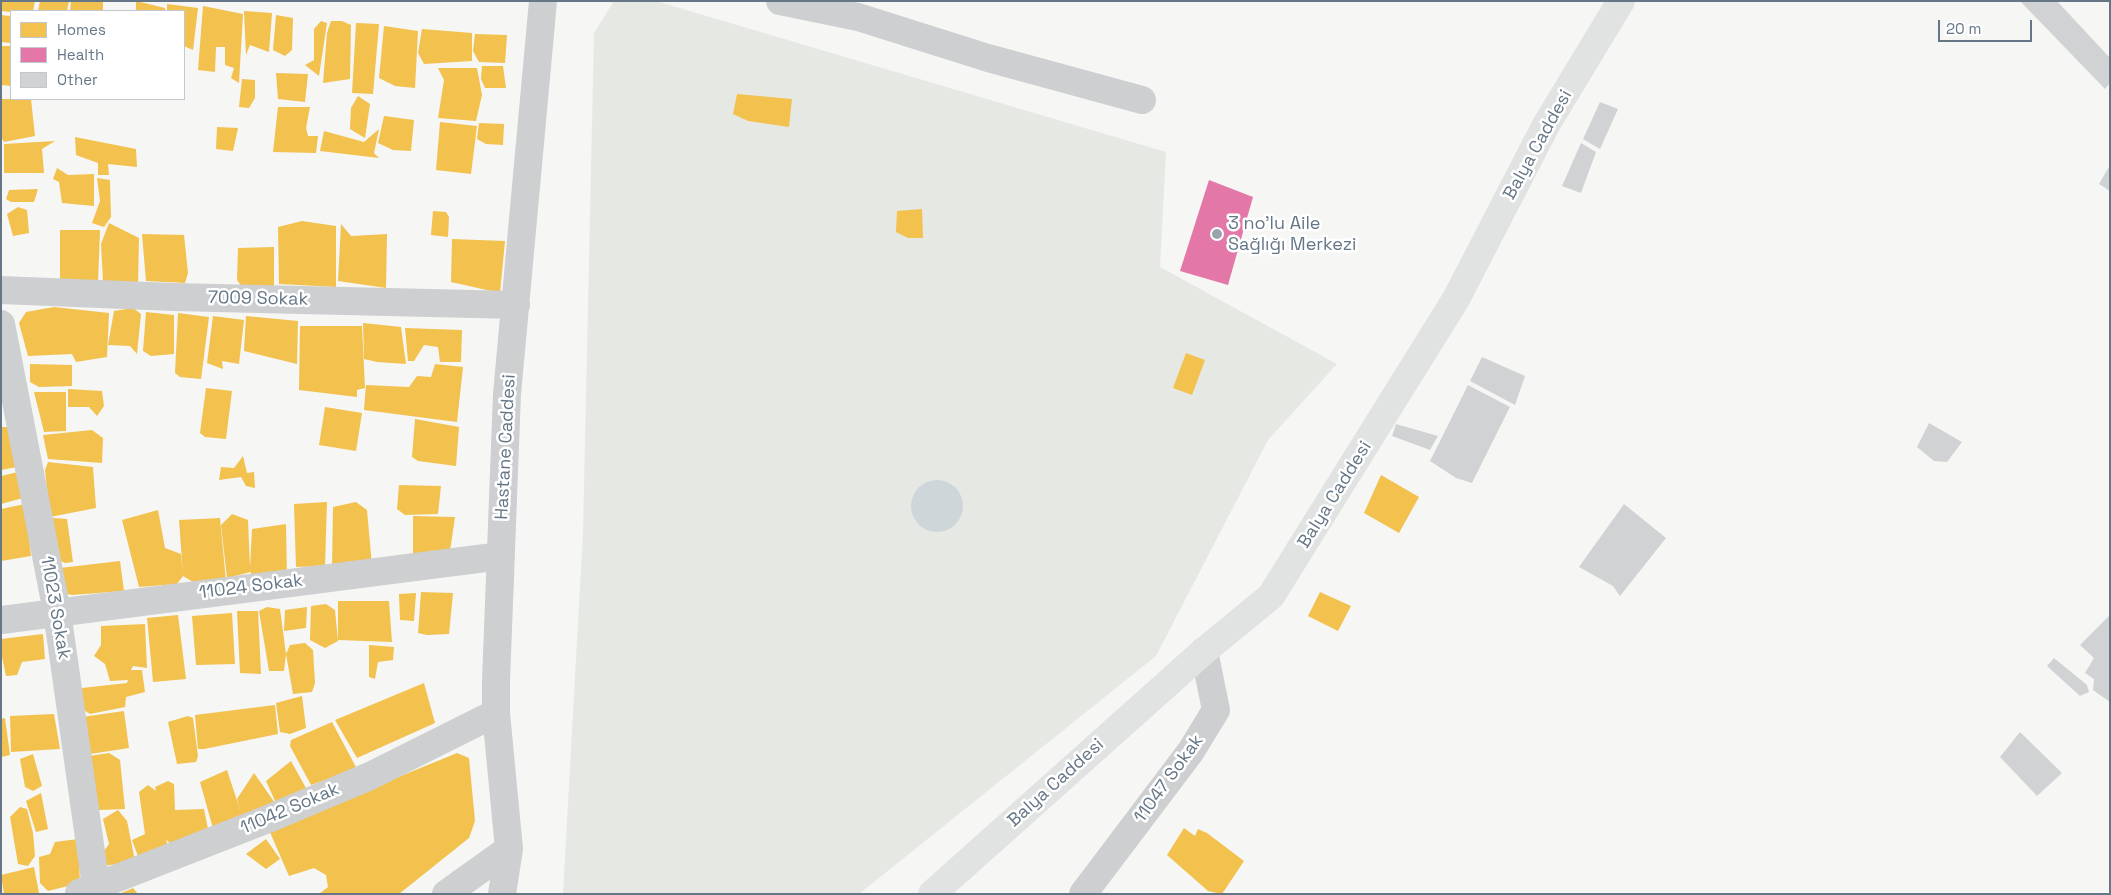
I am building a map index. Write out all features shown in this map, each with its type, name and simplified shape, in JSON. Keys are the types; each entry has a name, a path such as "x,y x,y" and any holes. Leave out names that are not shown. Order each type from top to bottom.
{"main road":[{"name":"Balya Caddesi","path":"932,894 1204,651 1271,596 1456,299 1546,125 1621,1"}],"street":[{"name":"Hastane Caddesi","path":"502,894 508,848 496,713 508,394 543,1"},
{"path":"780,1 861,9 988,58 1142,100"},
{"name":"7009 Sokak","path":"1,290 174,297 516,305"},
{"name":"11023 Sokak","path":"1,324 57,612 90,892"},
{"name":"11024 Sokak","path":"1,620 501,556"},
{"name":"11047 Sokak","path":"1083,894 1180,767 1216,710 1204,651"},
{"name":"11042 Sokak","path":"90,892 370,776 496,713"},
{"path":"446,894 508,848"}],"shaded area":[{"path":"614,1 656,1 1166,152 1160,267 1337,364 1268,440 1156,656 859,894 563,894 583,532 594,33"},
{"path":"932,480 942,480 956,487 963,501 963,511 956,525 942,532 932,532 922,528 915,521 911,511 911,501 915,491 922,484"}],"building: Homes":[{"path":"1,1 35,1 33,10 1,11"},
{"path":"40,1 69,1 67,10 38,10"},
{"path":"71,1 103,1 103,10 70,10"},
{"path":"136,1 165,8 165,10 136,10"},
{"path":"167,4 198,8 193,50 185,46 185,10 167,10"},
{"path":"203,6 243,14 239,83 231,78 234,68 225,65 225,47 216,47 215,72 198,70"},
{"path":"244,11 272,13 269,52 250,45 246,55"},
{"path":"1,15 10,16 10,43 1,42"},
{"path":"276,15 293,18 292,50 285,56 273,50"},
{"path":"321,21 327,23 319,76 305,65 314,60 314,29"},
{"path":"331,21 342,21 351,25 350,79 323,83 327,33"},
{"path":"356,23 379,24 373,94 352,93"},
{"path":"384,26 418,31 415,88 395,86 379,78"},
{"path":"422,29 472,33 472,61 424,64 418,53"},
{"path":"475,34 507,35 505,63 479,62 473,51"},
{"path":"1,46 10,46 10,86 1,85"},
{"path":"482,66 503,66 506,88 485,88 481,79"},
{"path":"438,68 477,68 482,95 476,121 438,118 444,80"},
{"path":"276,73 308,74 305,102 278,99"},
{"path":"242,79 255,80 255,98 249,108 239,107"},
{"path":"737,94 792,99 789,127 748,121 733,114"},
{"path":"358,96 370,104 365,138 350,129 351,108"},
{"path":"1,99 31,100 35,136 4,142 1,137"},
{"path":"278,107 310,107 306,128 308,136 318,136 316,153 273,152"},
{"path":"384,116 414,120 411,151 393,150 378,143"},
{"path":"440,122 477,126 471,174 436,170"},
{"path":"479,123 504,124 503,145 486,144 477,139"},
{"path":"217,127 238,128 233,151 216,149"},
{"path":"379,129 374,153 379,158 320,151 324,131 364,142"},
{"path":"75,137 136,149 137,167 108,164 109,175 98,175 98,163 76,155"},
{"path":"55,141 42,149 44,173 4,173 4,144"},
{"path":"57,168 68,175 94,174 94,206 62,203 59,182 53,179"},
{"path":"97,178 110,180 111,217 104,227 92,223 100,201"},
{"path":"38,189 34,202 11,202 6,199 9,190"},
{"path":"18,207 27,210 29,233 13,236 7,214"},
{"path":"922,209 923,238 908,238 896,232 897,211"},
{"path":"433,211 446,212 449,217 448,237 431,235"},
{"path":"302,221 336,226 336,287 279,284 278,227"},
{"path":"109,223 139,238 138,284 103,281 101,244"},
{"path":"341,224 351,236 387,234 386,288 338,281"},
{"path":"60,230 100,230 98,283 60,281"},
{"path":"142,234 184,235 188,273 185,283 146,281"},
{"path":"452,239 505,241 500,293 451,282"},
{"path":"274,247 274,287 242,287 237,280 238,248"},
{"path":"54,307 109,313 107,357 76,362 72,354 28,356 19,323 26,312"},
{"path":"133,308 141,314 137,354 130,346 108,345 114,311"},
{"path":"146,312 174,315 174,354 151,356 143,351"},
{"path":"178,313 209,317 201,379 180,377 175,373"},
{"path":"213,316 244,320 239,364 222,361 223,369 207,363"},
{"path":"246,316 298,321 297,364 244,351"},
{"path":"363,323 401,327 406,364 364,359"},
{"path":"300,326 362,326 365,388 357,390 357,397 299,390"},
{"path":"405,328 462,330 461,362 440,362 438,347 424,345 414,361 408,361"},
{"path":"1186,353 1205,360 1192,395 1173,388"},
{"path":"30,364 72,365 72,386 39,387 30,382"},
{"path":"435,364 463,367 457,422 364,410 366,385 409,387 417,376 431,377"},
{"path":"206,388 232,391 226,439 205,437 200,433"},
{"path":"68,389 102,391 104,406 97,416 89,407 68,407"},
{"path":"34,392 66,392 66,431 44,432"},
{"path":"325,407 362,413 356,451 319,445"},
{"path":"415,419 459,427 456,466 418,461 412,457"},
{"path":"1,427 13,427 17,467 1,470"},
{"path":"92,430 103,438 102,463 48,459 43,435"},
{"path":"243,456 247,473 254,472 255,488 246,486 241,477 219,480 221,467 234,468"},
{"path":"48,462 93,467 96,508 50,517 45,470"},
{"path":"18,472 23,498 1,504 1,476"},
{"path":"1381,475 1419,497 1399,533 1364,513"},
{"path":"399,485 441,486 438,514 405,515 397,509"},
{"path":"327,502 325,566 296,567 294,504"},
{"path":"356,502 367,510 372,566 332,569 333,507"},
{"path":"25,504 31,556 1,561 1,509"},
{"path":"158,510 165,548 181,554 183,575 179,520 220,518 226,581 193,582 183,576 177,584 139,587 122,520"},
{"path":"232,514 248,520 250,568 252,529 286,524 287,581 250,583 251,572 227,578 221,525"},
{"path":"413,516 455,517 450,551 413,555"},
{"path":"53,518 67,519 73,562 65,563 56,559"},
{"path":"120,561 124,591 72,595 62,593 60,568"},
{"path":"421,592 453,593 449,634 427,635 418,633"},
{"path":"1320,592 1351,606 1338,631 1308,616"},
{"path":"416,593 414,621 400,620 399,594"},
{"path":"338,601 389,601 392,642 338,640"},
{"path":"326,604 335,610 338,641 325,648 310,640 311,606"},
{"path":"267,607 280,609 286,654 284,671 269,671 259,611"},
{"path":"307,607 306,628 284,631 285,610"},
{"path":"237,611 258,611 261,674 240,673"},
{"path":"232,613 235,664 196,665 192,616"},
{"path":"178,615 186,679 153,682 147,618"},
{"path":"145,624 147,668 133,666 131,670 142,670 145,692 126,697 125,707 90,714 82,709 82,688 127,683 128,680 110,681 105,664 94,656 101,645 101,626"},
{"path":"43,634 45,659 22,662 17,675 6,676 1,652 1,639"},
{"path":"305,643 313,650 315,683 312,692 293,694 286,654 290,645"},
{"path":"369,645 394,647 393,660 378,662 375,679 369,677"},
{"path":"424,683 435,723 357,758 335,720"},
{"path":"302,696 306,728 290,734 280,732 276,703"},
{"path":"275,705 278,734 198,749 195,715"},
{"path":"124,711 129,748 90,754 82,717"},
{"path":"54,714 60,749 11,752 10,716"},
{"path":"188,716 193,718 198,756 196,762 177,764 168,722"},
{"path":"5,718 10,755 1,757 1,719"},
{"path":"332,722 357,769 311,785 290,746 291,740"},
{"path":"109,753 120,760 125,809 99,810 89,756"},
{"path":"457,753 469,758 475,821 469,838 399,894 319,894 328,887 326,875 314,868 289,876 269,830"},
{"path":"33,754 42,786 33,791 25,787 20,759"},
{"path":"291,761 306,788 276,803 266,781"},
{"path":"227,770 241,813 237,799 254,773 275,803 214,832 200,782"},
{"path":"168,781 174,784 175,810 204,809 208,829 173,847 166,839 167,843 162,855 139,859 132,840 145,834 139,792 148,785 156,791 155,787"},
{"path":"41,793 48,829 36,832 26,801"},
{"path":"20,807 27,809 33,833 35,856 28,866 18,864 10,817"},
{"path":"118,810 127,821 135,861 104,866 101,855 109,844 103,819"},
{"path":"1184,828 1195,836 1198,829 1207,833 1244,861 1222,894 1208,891 1167,855"},
{"path":"78,839 80,883 48,891 40,883 39,857 50,854 55,842"},
{"path":"266,839 280,859 266,869 246,854"},
{"path":"34,867 39,893 4,894 1,875"},
{"path":"133,888 138,894 119,894"}],"building: Health":[{"name":"3 no'lu Aile Sağlığı Merkezi","path":"1209,180 1253,197 1228,285 1180,271"}],"building: Other":[{"path":"2020,1 2057,1 2110,58 2110,83 2105,89"},
{"path":"1600,102 1618,109 1600,149 1583,139"},
{"path":"1581,143 1596,152 1581,193 1562,186"},
{"path":"2110,165 2110,191 2099,184"},
{"path":"1482,357 1525,376 1515,405 1470,381"},
{"path":"1468,385 1510,407 1472,483 1456,478 1430,461"},
{"path":"1929,423 1962,442 1947,462 1934,461 1917,447"},
{"path":"1396,424 1438,436 1430,450 1392,436"},
{"path":"1624,504 1666,538 1620,596 1613,586 1579,567"},
{"path":"2110,615 2110,702 2093,690 2094,679 2085,673 2094,658 2080,645"},
{"path":"2054,658 2087,685 2089,692 2080,696 2047,666"},
{"path":"2020,732 2062,773 2037,796 2000,757"}],"place":[{"name":"3 no'lu Aile Sağlığı Merkezi","path":"1217,234"}]}
